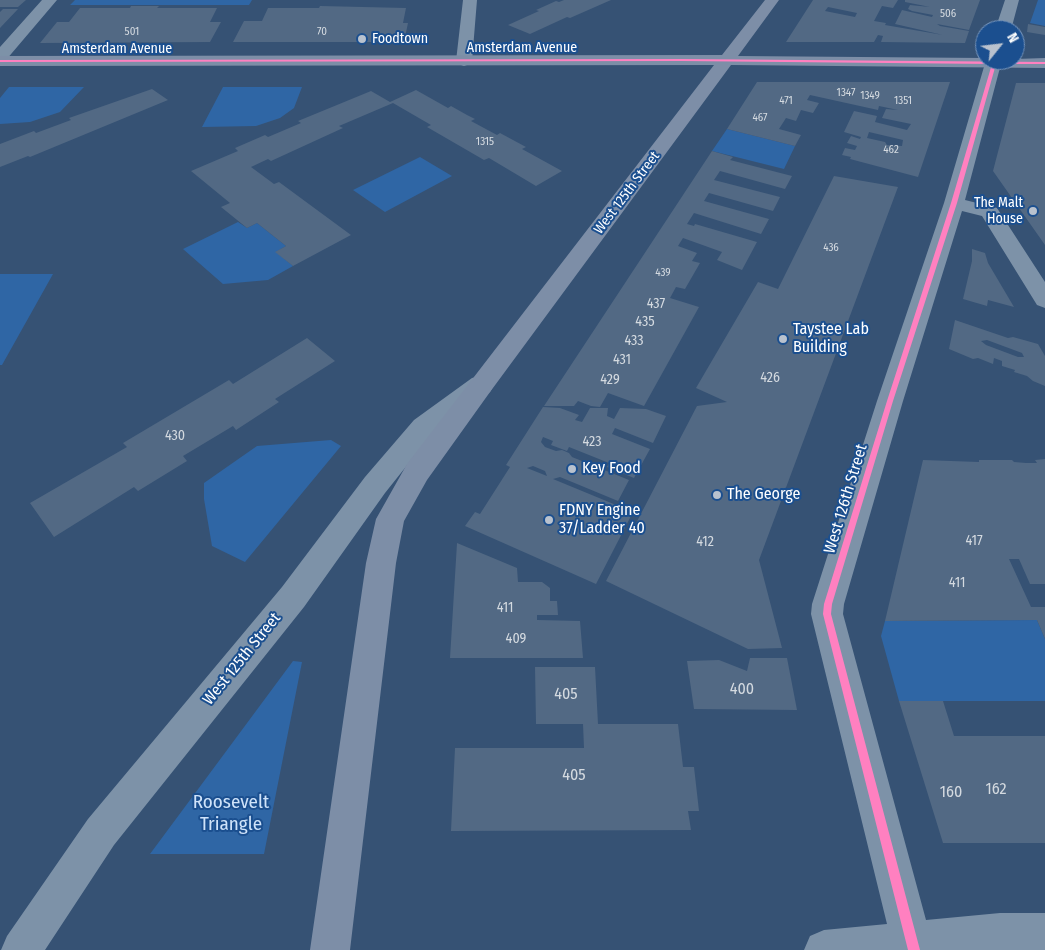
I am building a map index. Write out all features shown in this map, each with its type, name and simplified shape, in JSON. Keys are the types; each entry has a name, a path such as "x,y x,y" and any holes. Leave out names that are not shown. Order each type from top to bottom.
{"main road":[{"name":"West 125th Street","path":"330,950 385,538 390,519 417,472 480,385 772,0"},
{"name":"Amsterdam Avenue","path":"0,59 975,61"},
{"name":"Amsterdam Avenue","path":"1025,62 1045,63"}],"street":[{"path":"0,59 50,0"},
{"path":"464,61 470,0"},
{"path":"1006,20 1012,0"},
{"name":"West 126th Street","path":"913,946 827,614 828,604 890,401 954,203 991,70"},
{"path":"954,203 990,212 1045,300"},
{"name":"West 125th Street","path":"21,950 102,832 293,597 375,485 423,427 480,385"},
{"path":"824,950 913,946 1000,933 1045,933"}],"green space":[{"path":"75,0 252,0 249,5 70,5"},
{"path":"1038,0 1045,0 1045,26 1030,23"},
{"path":"9,87 84,87 60,112 30,122 0,124 0,98"},
{"path":"223,87 302,87 294,108 280,118 256,126 202,127"},
{"path":"727,129 795,146 784,169 712,151"},
{"path":"420,157 452,176 385,212 353,190"},
{"path":"238,222 247,228 257,223 286,246 276,252 293,266 268,280 223,284 183,249"},
{"path":"0,274 53,274 2,365 0,365"},
{"path":"331,440 341,446 245,562 212,546 204,499 204,483 257,446"},
{"path":"1037,620 1045,639 1045,701 899,701 881,636 885,621"},
{"name":"Roosevelt Triangle","path":"293,661 302,662 264,854 150,854"}],"building":[{"path":"0,0 26,0 18,7 0,7"},
{"path":"611,0 530,34 508,25 556,1"},
{"path":"813,0 898,0 893,8 882,6 874,21 886,23 885,25 943,35 895,24 902,10 932,17 933,15 908,9 910,5 930,7 905,2 905,0 980,0 969,30 937,24 969,31 965,43 881,42 883,36 878,35 874,42 786,42","holes":["828,7 857,13 855,17 825,11"]},
{"path":"131,6 217,8 210,22 221,22 210,42 40,43 57,22 69,22 80,8 130,8"},
{"path":"320,6 406,8 403,23 408,23 404,42 233,42 244,21 262,21 268,8 319,8"},
{"path":"3,9 18,9 0,28 0,12"},
{"path":"1028,24 1045,27 1045,35 1027,32"},
{"path":"757,82 950,82 918,177 850,159 851,157 842,155 845,148 855,150 857,146 847,143 851,136 860,139 861,137 844,132 854,111 877,116 875,122 907,130 911,124 882,118 886,109 898,110 879,106 878,110 810,95 807,100 819,103 813,113 801,110 796,121 786,118 779,129 801,135 795,146 727,129","holes":["869,132 903,140 902,146 887,145 885,142 867,138"]},
{"name":"The Malt House","path":"1016,83 1045,83 1045,245 993,171"},
{"path":"152,89 168,100 30,157 28,156 0,167 0,144 34,131 36,133 71,120 69,118"},
{"path":"416,90 448,108 451,106 475,119 471,121 497,135 500,133 526,147 522,149 562,171 536,186 489,158 484,160 427,127 431,125 393,103 339,126 343,128 271,161 268,159 251,167 274,184 279,182 351,235 293,266 275,252 286,246 257,223 247,228 221,207 230,203 191,171 238,151 235,148 265,135 268,137 301,123 298,121 371,91 390,102"},
{"path":"712,151 733,157 730,160 792,176 785,189 720,171 714,180 780,197 773,211 709,193 704,201 769,219 761,234 694,213 687,224 694,226 695,224 757,242 742,270 717,260 722,252 683,238 678,246 697,253 692,261 700,263 685,289 676,287 670,298 699,307 644,406 608,393 600,407 578,401 574,406 544,406"},
{"path":"834,176 898,187 759,560 782,648 748,649 606,581 697,406 727,402 696,388 758,282 778,289"},
{"path":"972,249 985,253 988,263 1014,307 988,300 987,306 963,299 972,261"},
{"path":"955,320 1008,338 1013,337 1038,344 1045,356 1045,386 1027,376 1014,372 1015,370 1002,366 1002,361 994,358 993,364 978,358 973,359 949,349","holes":["987,340 1022,353 1024,357 1018,357 986,345 981,341"]},
{"path":"307,338 335,361 275,399 279,402 236,430 233,426 183,456 187,461 138,491 134,487 54,537 30,503 127,447 123,443 229,380 233,384"},
{"path":"543,407 560,408 579,415 575,420 582,422 590,408 608,408 607,416 614,419 620,408 646,409 666,416 653,443 615,428 612,434 650,449 634,478 607,467 609,463 569,447 567,451 551,445 553,441 543,437 541,442 545,447 556,451 562,450 569,453 572,457 629,480 618,501 560,477 553,479 633,512 596,584 465,526 475,512 480,514 510,467 506,465","holes":["533,466 545,471 547,476 527,468"]},
{"path":"1045,459 1045,584 1030,584 1019,559 1009,559 1031,607 1045,607 1045,639 1037,620 885,621 923,460 979,462 979,460 1012,460 1014,462 1037,463 1035,460"},
{"path":"457,543 517,568 518,582 542,582 550,588 550,601 557,601 558,615 537,615 537,620 580,621 583,658 450,658"},
{"path":"750,658 787,658 797,710 694,709 687,661 719,660 747,671"},
{"path":"535,667 595,667 598,724 678,724 683,767 694,767 699,811 688,811 691,830 451,831 455,748 584,748 583,724 536,724"},
{"path":"899,701 943,701 954,736 1045,736 1045,843 943,843"}],"cycle path":[{"path":"0,61 681,60 1045,63"},
{"path":"914,950 827,614 828,604 890,401 954,203 992,70"}],"place":[{"name":"Foodtown","path":"362,39"},
{"name":"The Malt House","path":"1033,211"},
{"name":"Taystee Lab Building","path":"783,339"},
{"name":"Key Food","path":"572,469"},
{"name":"The George","path":"717,495"},
{"name":"FDNY Engine 37/Ladder 40","path":"549,520"}]}
